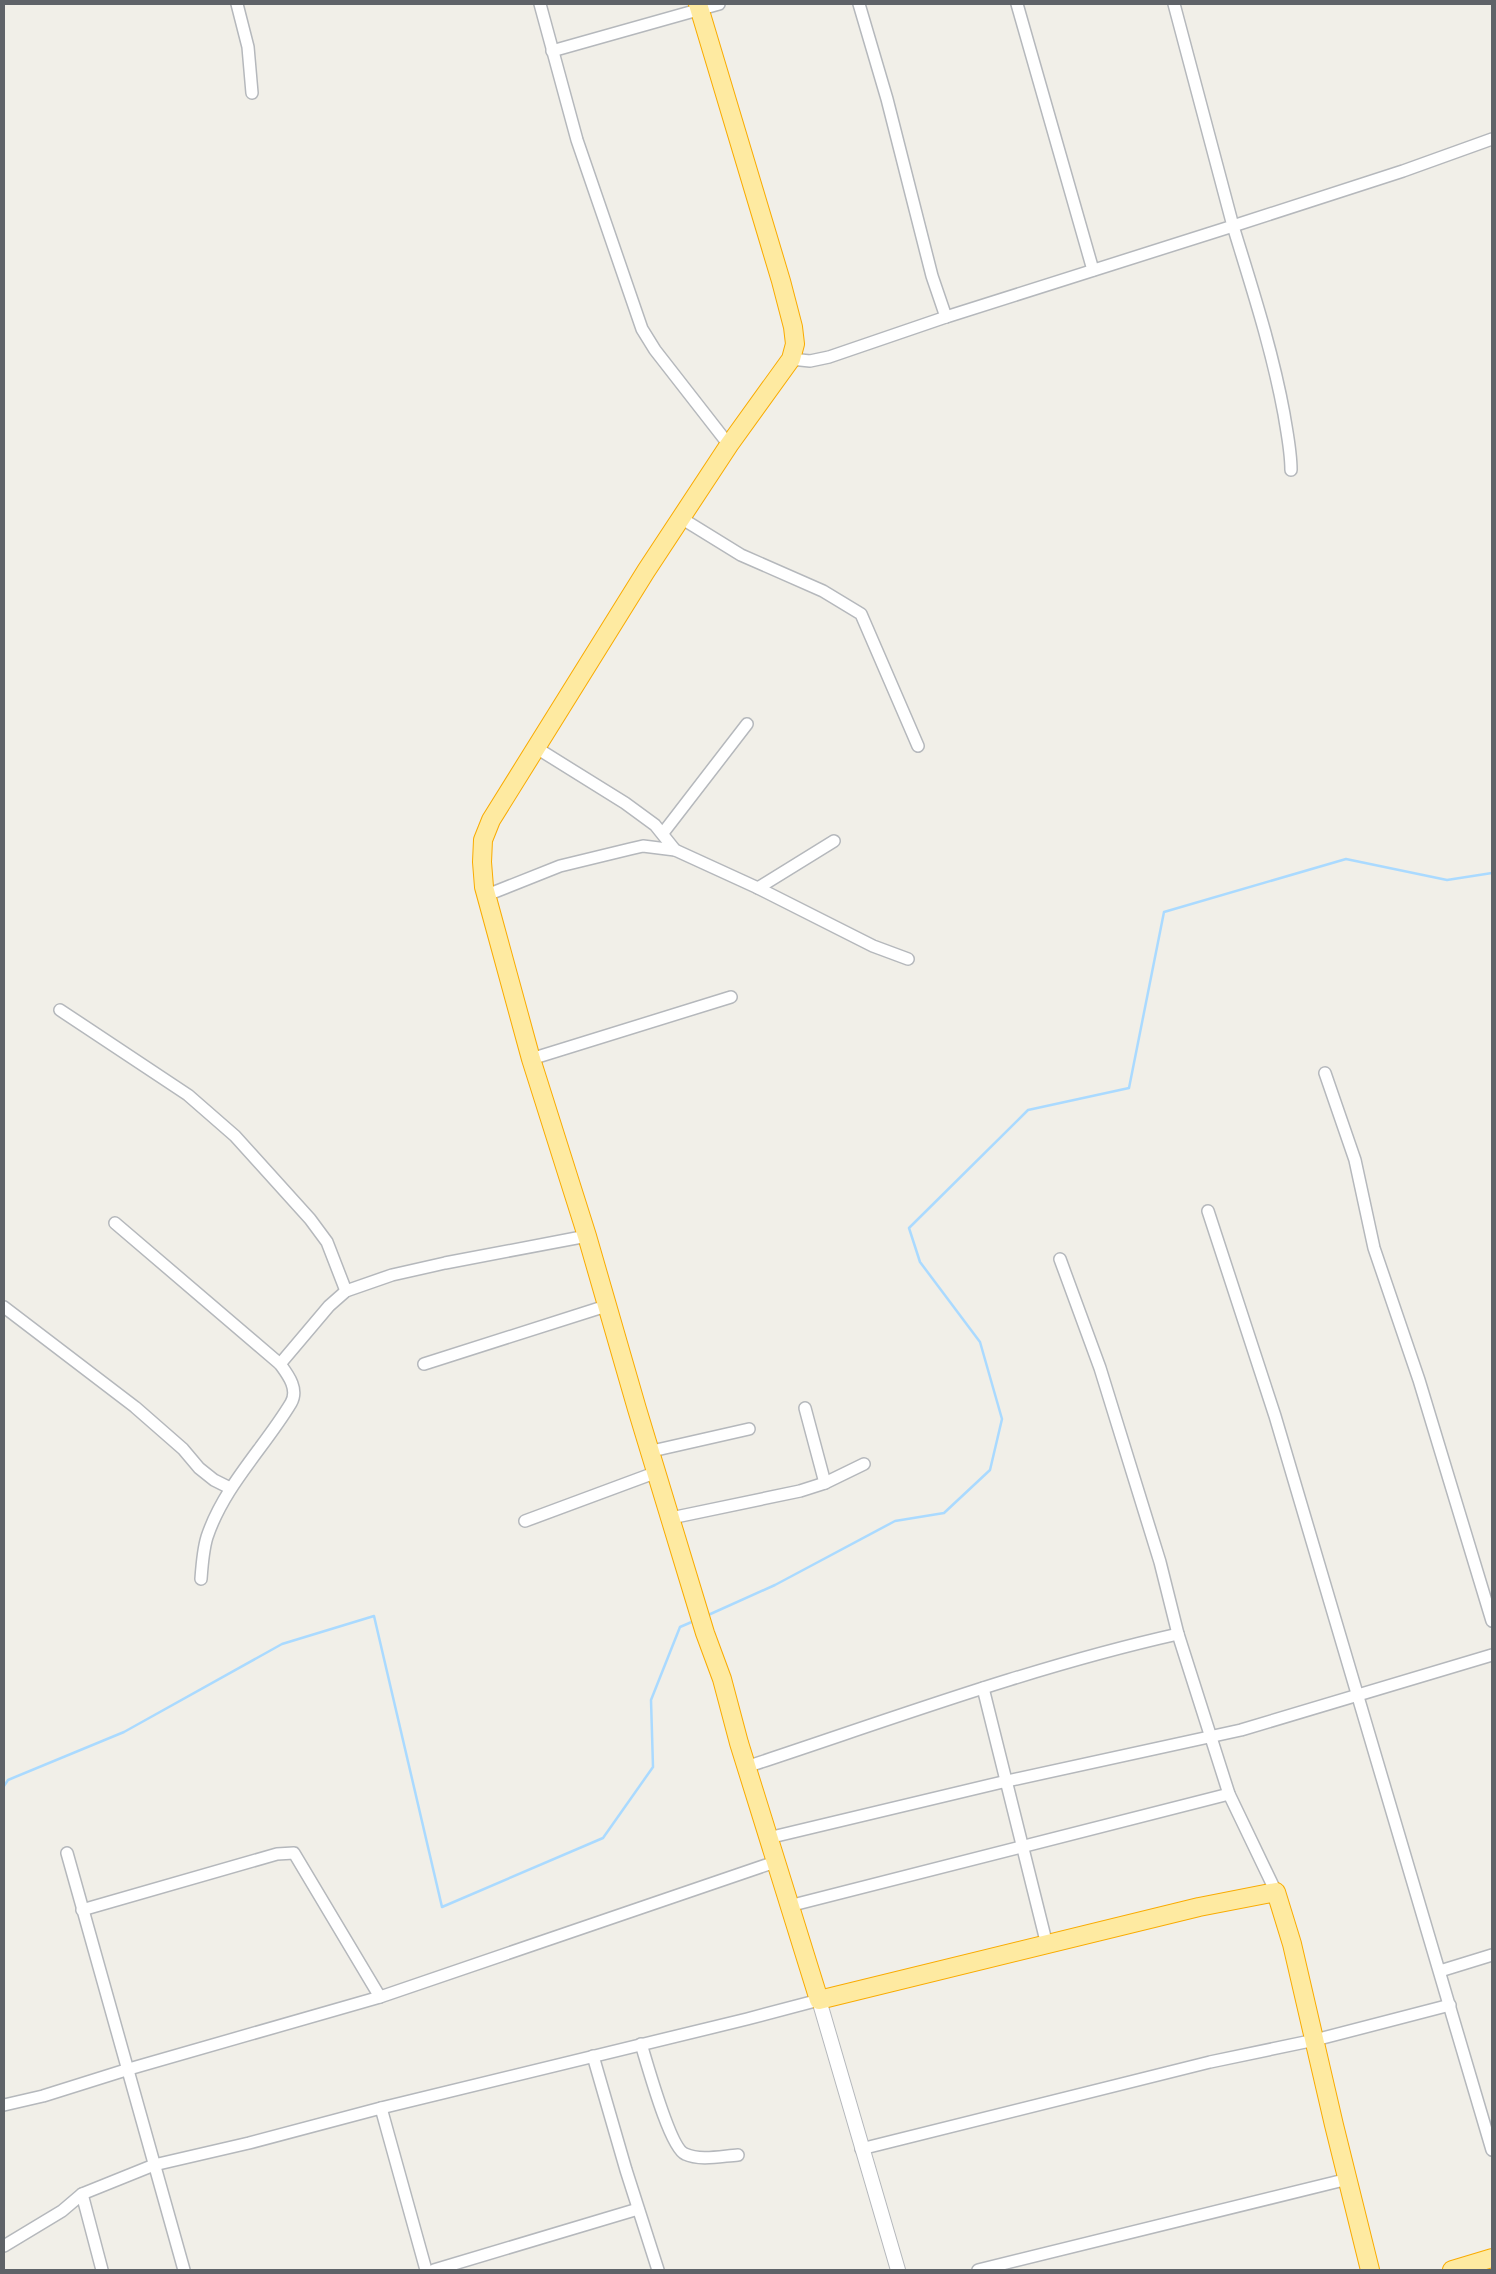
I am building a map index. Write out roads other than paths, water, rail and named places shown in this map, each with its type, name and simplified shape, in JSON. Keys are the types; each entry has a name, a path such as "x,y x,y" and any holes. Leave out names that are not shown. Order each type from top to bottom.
{"highway":[{"path":"699,7 781,281 793,327 795,344 791,359 729,445 535,747 491,820 483,840 482,862 487,895 531,1059 587,1236 606,1306 672,1518 705,1633 722,1679 746,1767 818,2000 1199,1907 1276,1892 1292,1944 1370,2270"},
{"path":"1452,2270 1492,2258"}],"street":[{"path":"237,4 248,47 252,93"},
{"path":"540,4 577,140 642,329 729,445"},
{"path":"552,52 699,7 719,4"},
{"path":"858,4 887,99 932,276 946,317"},
{"path":"1017,4 1093,270"},
{"path":"1174,4 1233,226 1269,345 1291,458 1291,470"},
{"path":"791,359 810,361 828,357 946,317 1403,171 1492,139"},
{"path":"681,518 741,555 823,591 861,614 918,746"},
{"path":"663,833 748,724"},
{"path":"535,747 625,803 663,833 675,850"},
{"path":"758,888 834,841"},
{"path":"487,895 560,866 630,849 643,846 675,850 758,888 873,946 908,959"},
{"path":"531,1059 731,997"},
{"path":"60,1010 188,1095 235,1136 310,1219 326,1242 346,1291"},
{"path":"1325,1073 1355,1160 1374,1248 1419,1380 1492,1621"},
{"path":"1208,1210 1275,1416 1492,2150"},
{"path":"115,1222 280,1364 290,1377 293,1387 293,1400 283,1417 230,1488 207,1536 201,1579"},
{"path":"280,1364 329,1306 346,1291 392,1276 445,1263 587,1236"},
{"path":"1060,1259 1100,1368 1160,1562 1178,1634 1229,1794 1276,1892"},
{"path":"424,1364 606,1306"},
{"path":"4,1307 135,1407 183,1448 199,1468 214,1480 230,1488"},
{"path":"805,1408 825,1483"},
{"path":"652,1452 749,1429"},
{"path":"672,1518 783,1495 825,1483 864,1464"},
{"path":"525,1521 657,1472"},
{"path":"746,1767 983,1688 1105,1651 1178,1634"},
{"path":"768,1838 1007,1781 1268,1723 1492,1655"},
{"path":"983,1688 1047,1945"},
{"path":"789,1906 1022,1845 1229,1794"},
{"path":"67,1853 184,2270"},
{"path":"82,1910 277,1854 294,1853 380,1996"},
{"path":"4,2106 380,1996 776,1862"},
{"path":"1440,1971 1492,1955"},
{"path":"4,2246 62,2211 82,2194 154,2165 249,2143 381,2108 818,2000 898,2270"},
{"path":"861,2149 1210,2062 1314,2040 1450,2005"},
{"path":"641,2044 671,2135 680,2151 687,2155 705,2157 738,2155"},
{"path":"593,2056 658,2270"},
{"path":"381,2108 426,2270"},
{"path":"978,2270 1348,2179"},
{"path":"82,2194 102,2270"},
{"path":"434,2270 638,2209"}],"waterway":[{"path":"706,1616 775,1585 895,1521 944,1513 990,1470 1002,1419 980,1342 920,1262 909,1228 1028,1110 1129,1088 1164,912 1346,859 1447,880 1492,873"},
{"path":"4,1786 8,1780 124,1732 282,1644 374,1616 442,1907 603,1838 653,1767 651,1700 680,1627 694,1621"}]}
